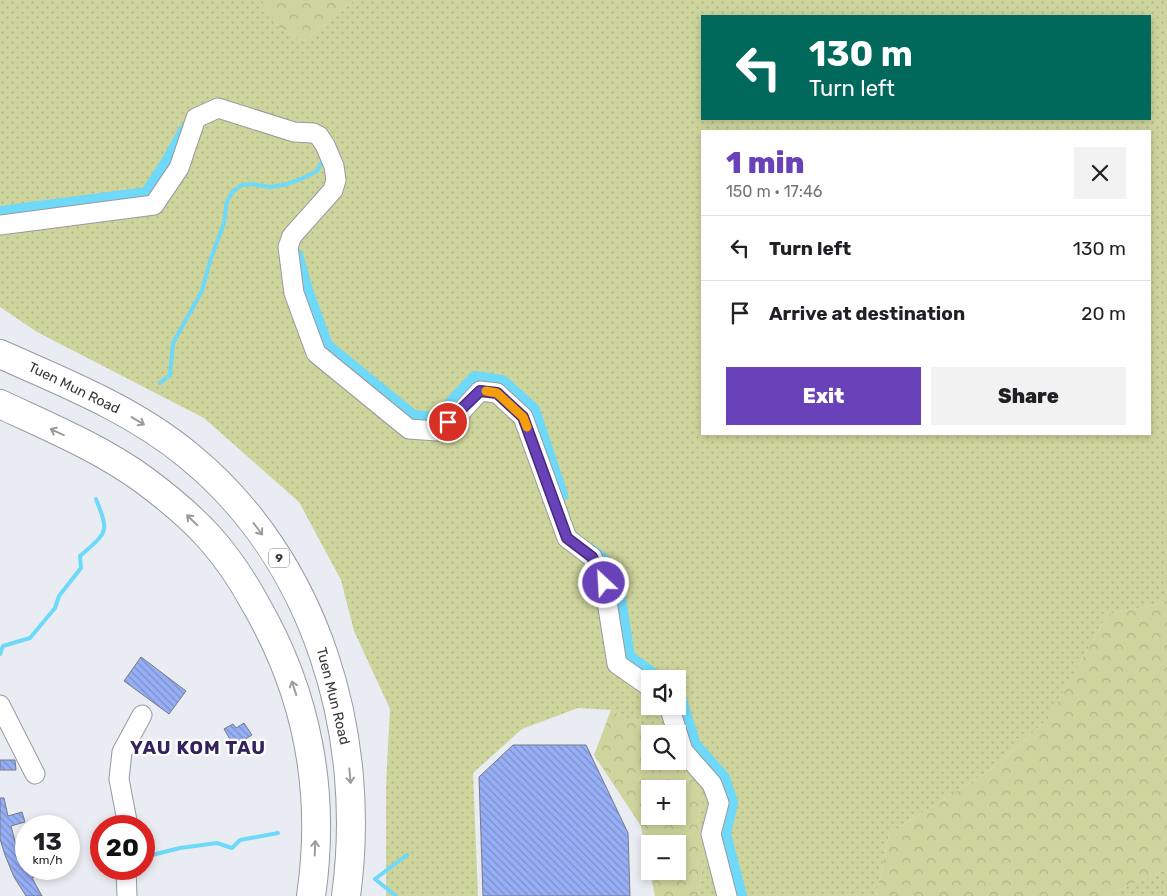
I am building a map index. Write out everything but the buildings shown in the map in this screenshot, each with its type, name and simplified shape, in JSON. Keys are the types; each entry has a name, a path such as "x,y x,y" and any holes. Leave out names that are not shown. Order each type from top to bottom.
{"highway":[{"name":"Tuen Mun Road","path":"0,354 109,404 170,441 225,489 276,554 292,580 312,622 329,668 340,711 350,773 352,807 351,858 346,896"},
{"path":"0,404 115,461 157,490 191,518 210,538 247,589 275,640 292,681 310,752 316,805 315,853 310,896"}],"lane":[{"path":"0,225 154,205 178,168 196,118 218,108 294,132 307,132 319,136 334,166 336,180 333,190 292,236 288,247 294,293 316,353 409,429 437,431 458,414 480,391 497,393 523,417 567,538 592,557 604,583 617,664 641,681"},
{"path":"0,705 35,774"},
{"path":"672,715 683,750 712,784 719,803 711,834 727,896"},
{"path":"126,815 119,779 122,752 142,716"},
{"path":"126,880 127,896"}],"green space":[{"path":"0,0 262,0 278,27 304,41 355,0 1167,0 1167,600 1154,605 1108,614 1048,719 993,768 889,834 876,896 698,896 704,857 698,816 705,789 686,750 686,725 641,725 611,710 578,708 522,729 473,773 478,896 386,896 386,785 390,709 354,631 341,580 299,502 204,418 37,332 0,307"},
{"path":"262,0 355,0 304,41 278,27"},
{"path":"1167,600 1167,869 1106,896 876,896 889,834 993,768 1048,719 1108,614 1154,605"},
{"path":"611,710 641,725 641,770 686,770 686,761 705,789 698,816 704,857 698,896 655,896 652,880 686,880 686,835 643,835 641,826 594,755"},
{"path":"1167,869 1167,896 1106,896"}],"waterway":[{"path":"0,213 147,194 185,131"},
{"path":"160,383 170,375 173,343 202,291 210,261 224,223 227,201 233,191 242,185 252,184 269,187 284,185 301,179 317,171 324,158"},
{"path":"296,255 326,346 413,417 434,419 475,378 502,382 533,410 561,495"},
{"path":"0,654 3,646 30,638 55,608 59,596 81,568 80,556 101,537 104,526 96,499"},
{"path":"593,552 605,563 616,579 628,657 646,670"},
{"path":"685,715 694,745 723,778 731,803 724,834 740,896"},
{"path":"155,854 180,848 217,843 232,848 240,840 278,833"},
{"path":"396,896 375,879 407,855"}],"slow traffic":[{"path":"486,391 497,393 523,417 527,427"}],"district":[{"name":"YAU KOM TAU","path":"198,747"}],"route":[{"path":"448,422 480,391 497,393 523,417 567,538 592,557 604,583"}]}
